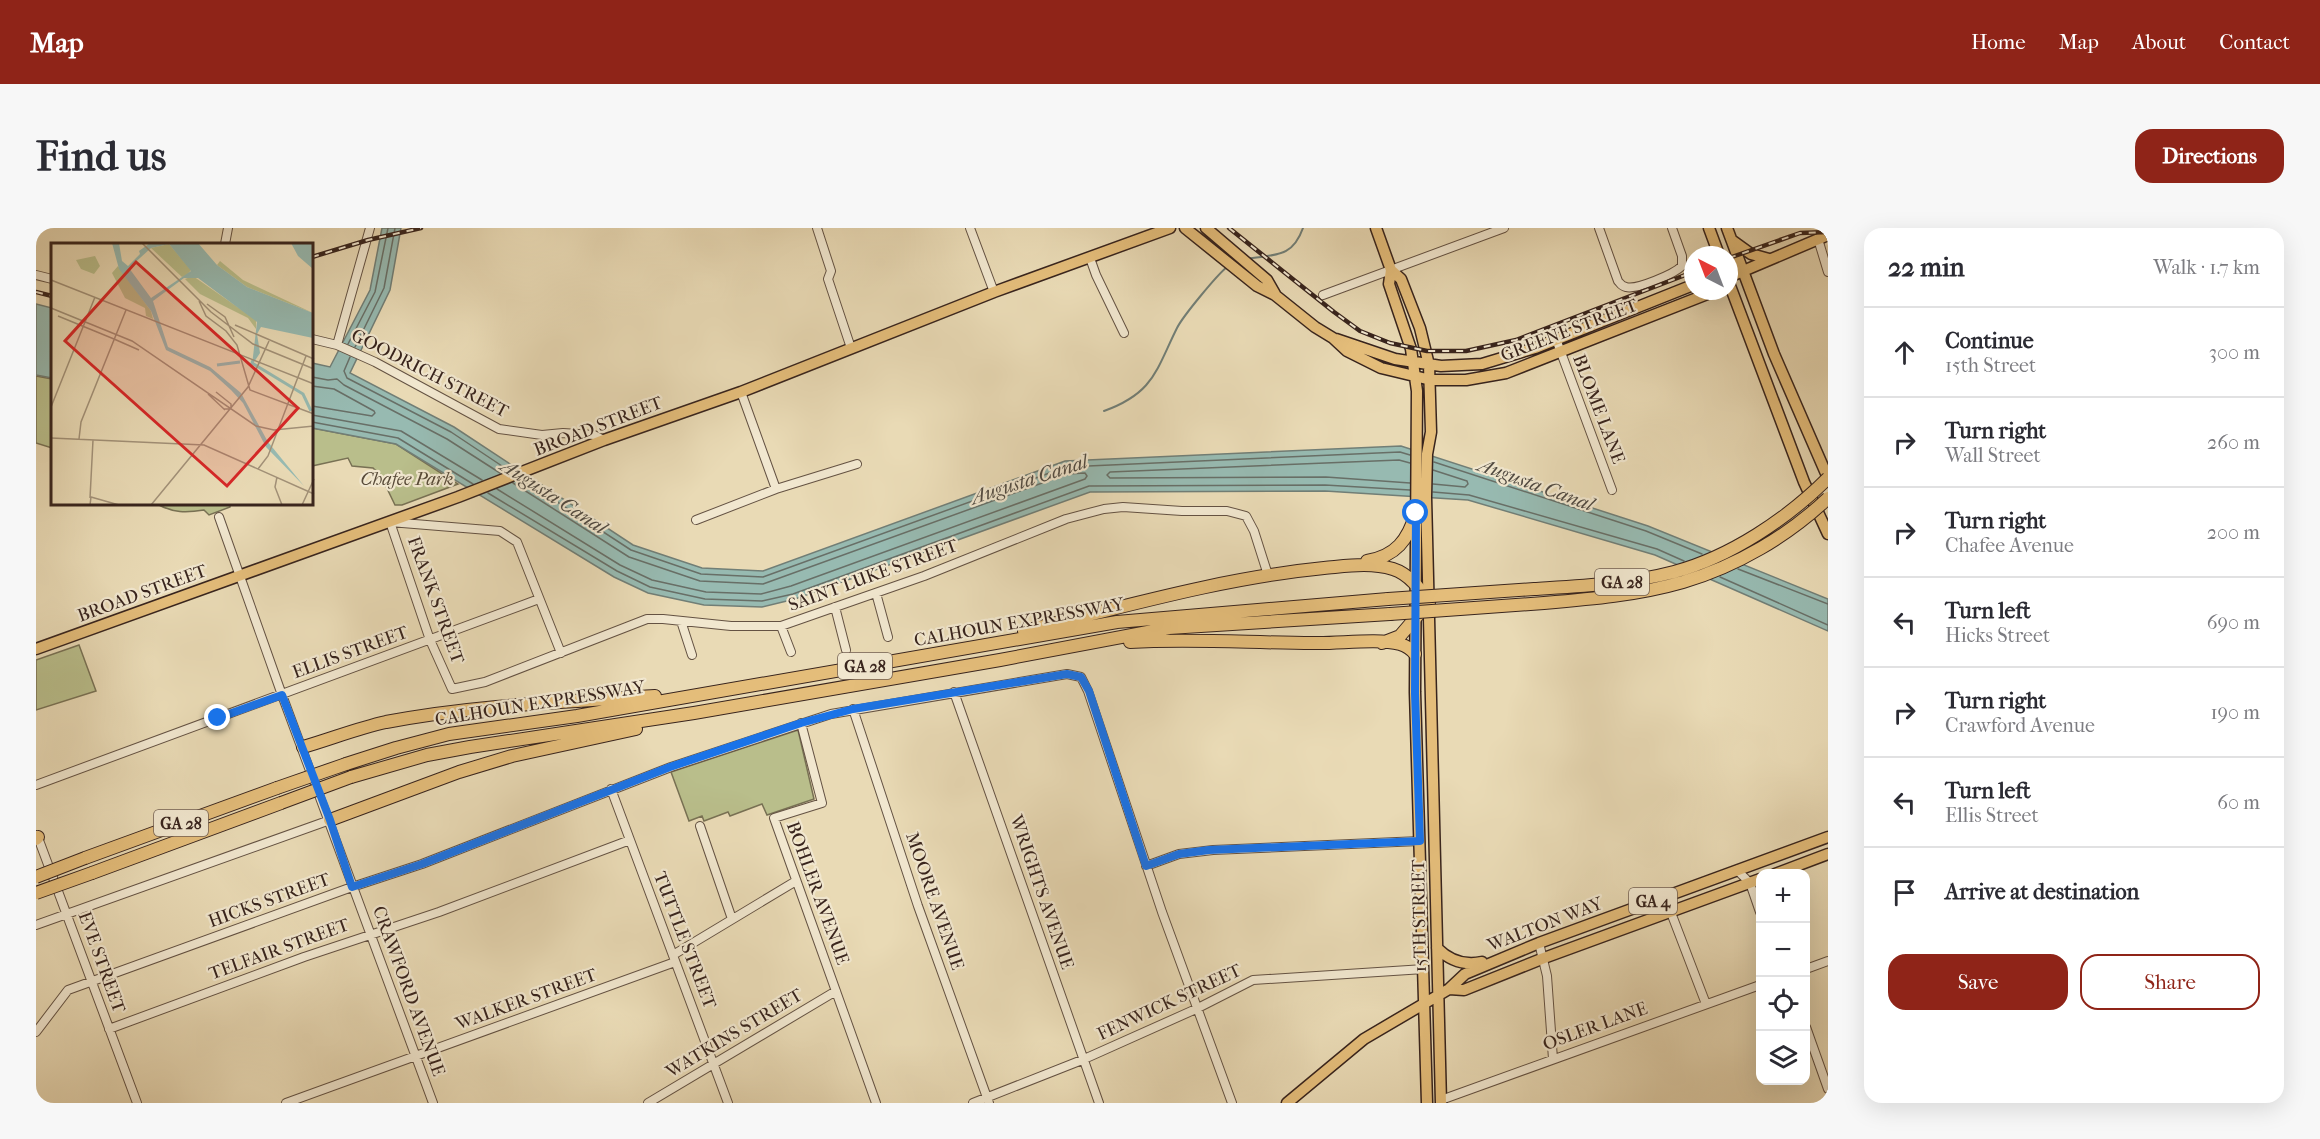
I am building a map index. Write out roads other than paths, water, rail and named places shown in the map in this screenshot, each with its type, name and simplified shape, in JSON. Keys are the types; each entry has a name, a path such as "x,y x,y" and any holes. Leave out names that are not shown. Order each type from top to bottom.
{"highway":[{"name":"CALHOUN EXPRESSWAY","path":"36,877 346,764 449,734 577,716 1117,622 1633,581 1676,571 1732,549 1777,521 1827,476"},
{"name":"CALHOUN EXPRESSWAY","path":"36,893 351,777 427,755 784,697 1169,628 1588,599 1683,582 1718,569 1763,547 1812,513 1828,498"},
{"path":"1352,566 1378,559 1397,548 1410,531 1416,513"},
{"path":"908,659 1226,582 1268,575 1374,565 1391,568 1409,578 1429,602 1400,636 1382,643"},
{"path":"1081,645 1191,640 1313,644 1382,643 1400,644 1415,654"},
{"path":"303,747 384,723 510,704 719,692"},
{"path":"330,820 459,772 512,756 784,697"}],"main road":[{"name":"BROAD STREET","path":"36,649 390,522 604,440 741,392 994,292 1170,228"},
{"name":"GREENE STREET","path":"1185,228 1214,252 1262,283"},
{"name":"GREENE STREET","path":"1206,228 1275,295 1347,351 1398,373 1431,380 1466,380 1506,373 1692,300"},
{"name":"15TH STREET","path":"1376,228 1391,270 1389,284 1407,333 1416,377 1421,452 1421,497 1429,602 1441,1102"},
{"path":"1709,228 1715,246"},
{"path":"1727,228 1774,354 1827,476"},
{"path":"1738,273 1823,237"},
{"path":"1732,240 1751,254 1769,260"},
{"name":"15TH STREET","path":"1391,270 1401,279 1420,328 1430,365 1431,432 1421,452"},
{"name":"GREENE STREET","path":"1333,338 1395,359 1430,365 1482,364 1508,358 1684,289"},
{"path":"1735,300 1804,483 1828,534"},
{"path":"1789,444 1810,436"},
{"name":"15TH STREET","path":"1421,497 1416,513 1415,654 1427,1103"},
{"name":"WALTON WAY","path":"1287,1103 1364,1039 1449,989 1465,974 1539,943 1828,837"},
{"path":"1787,852 1792,867"},
{"path":"1786,869 1828,854"},
{"name":"WALTON WAY","path":"1449,989 1464,990 1544,958 1756,881"},
{"path":"1437,948 1454,961 1473,964 1508,956"}],"street":[{"path":"225,243 228,228"},
{"path":"337,345 370,228"},
{"path":"817,228 831,271 828,279 851,348"},
{"path":"970,228 994,292"},
{"path":"1323,295 1504,228"},
{"path":"1599,228 1618,281 1621,285 1636,286 1673,273 1682,266 1682,256 1672,228"},
{"path":"1823,237 1828,272"},
{"path":"1090,258 1124,333"},
{"path":"36,276 51,279"},
{"name":"GOODRICH STREET","path":"314,339 337,345 362,356 499,429 545,435 563,433 594,435 604,440"},
{"name":"BLOME LANE","path":"1556,339 1612,490"},
{"path":"741,392 776,489"},
{"path":"696,520 776,489 857,464"},
{"name":"SAINT LUKE STREET","path":"452,689 485,682 646,619 754,628 781,626 876,593 1066,519 1104,509 1123,507 1227,511 1246,516 1263,555 1268,575"},
{"name":"CRAWFORD AVENUE","path":"219,517 282,695 330,820 352,887 433,1103"},
{"path":"390,522 500,531 518,542 561,653"},
{"name":"FRANK STREET","path":"390,522 430,640 452,689"},
{"path":"876,593 888,637"},
{"name":"ELLIS STREET","path":"36,785 539,599"},
{"path":"835,607 846,650"},
{"path":"681,621 692,656"},
{"path":"781,626 791,652"},
{"name":"HICKS STREET","path":"36,1032 68,990 352,887 422,864 611,789 801,723 853,709 1067,674 1081,677 1089,691 1146,866"},
{"name":"WRIGHTS AVENUE","path":"954,692 1099,1103"},
{"name":"MOORE AVENUE","path":"853,709 892,829 988,1100"},
{"name":"BOHLER AVENUE","path":"801,723 822,803 774,819 876,1103"},
{"name":"TUTTLE STREET","path":"611,789 728,1103"},
{"path":"36,925 330,820"},
{"path":"700,826 732,920"},
{"name":"EVE STREET","path":"37,836 137,1103"},
{"name":"TELFAIR STREET","path":"109,1029 370,934 439,912 630,840"},
{"path":"1232,1103 1146,866 1179,854 1209,850 1420,841"},
{"path":"1737,870 1750,883 1756,899"},
{"name":"WALKER STREET","path":"286,1103 674,958 796,881"},
{"path":"1665,897 1669,913 1706,1004"},
{"path":"1539,943 1544,958 1553,1059"},
{"path":"1810,968 1828,961"},
{"name":"FENWICK STREET","path":"973,1103 988,1100 1082,1060 1196,1009 1253,980 1424,969"},
{"name":"OSLER LANE","path":"1441,1102 1553,1059 1756,987"},
{"name":"WATKINS STREET","path":"648,1103 836,991"},
{"path":"1807,1031 1828,1089"}],"water":[{"name":"Augusta Canal","path":"382,228 401,228 390,290 350,373 454,427 633,545 702,568 763,571 1065,461 1401,446 1648,526 1828,599 1828,631 1655,555 1468,500 1325,491 1090,492 795,599 762,607 704,605 648,593 614,577 396,444 314,428 314,363 330,367 370,290"},
{"path":"36,304 51,308 51,378 36,375"}],"waterway":[{"path":"1246,259 1288,250 1299,238 1303,228"},
{"path":"1104,411 1121,404 1144,388 1158,368 1180,322 1227,267"}],"railway":[{"path":"314,256 368,240 421,228"},
{"path":"1229,228 1360,331 1390,343 1427,351 1466,351 1516,340 1684,275"},
{"path":"1738,255 1800,233 1828,232"},
{"path":"36,292 51,296"}],"park label":[{"name":"Chafee Park","path":"407,479"}]}
